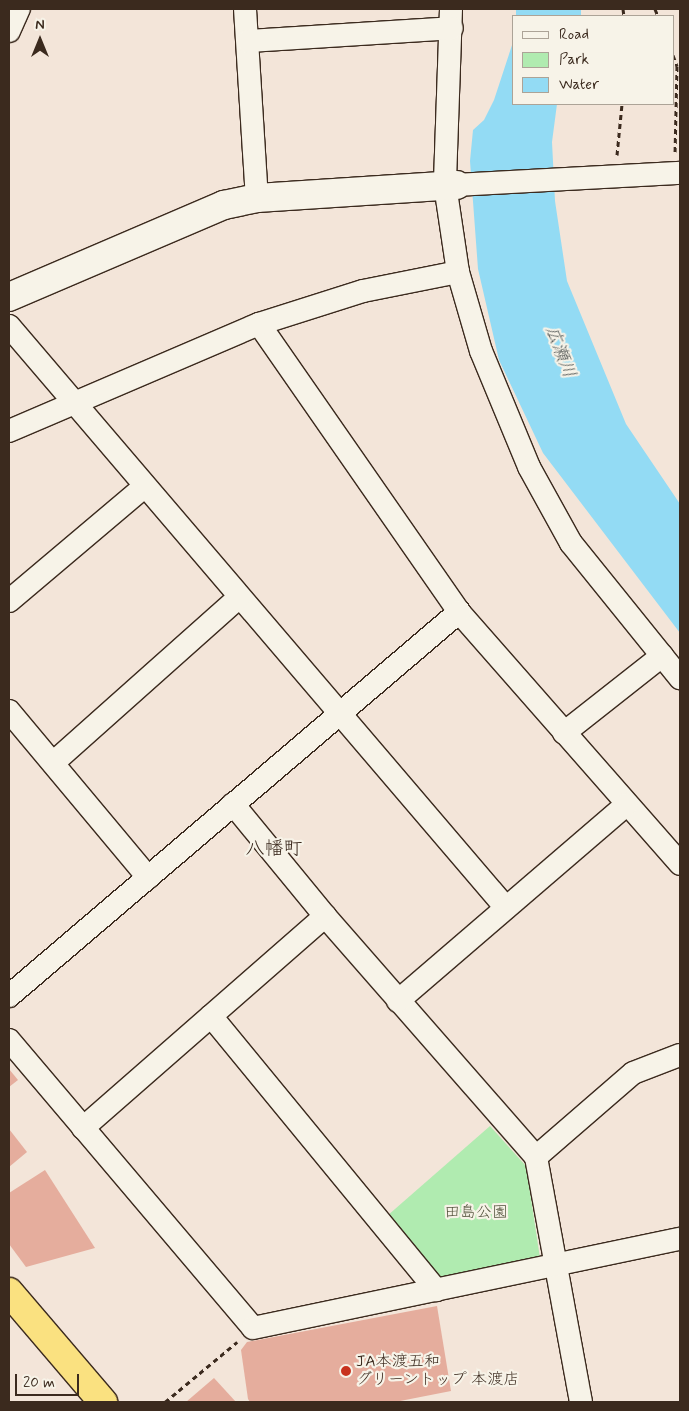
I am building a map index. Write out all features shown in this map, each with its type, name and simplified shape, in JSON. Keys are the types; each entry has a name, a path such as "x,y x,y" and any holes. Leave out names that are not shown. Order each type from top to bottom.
{"highway":[{"path":"9,1292 104,1402"}],"street":[{"path":"9,30 19,9"},
{"path":"245,9 257,198"},
{"path":"248,41 451,18 451,185 458,272 484,359 529,467 572,543 680,678"},
{"path":"9,297 224,205 257,198 451,185 679,176"},
{"path":"9,431 76,405 259,324 363,291 458,272"},
{"path":"259,324 459,612 626,805 680,864"},
{"path":"9,326 506,908"},
{"path":"9,601 144,486"},
{"path":"53,763 240,597"},
{"path":"9,996 459,612"},
{"path":"564,733 662,656"},
{"path":"9,711 148,877"},
{"path":"233,804 325,916 536,1157 554,1266 581,1402"},
{"path":"398,1001 626,805"},
{"path":"83,1128 325,916"},
{"path":"211,1016 436,1290"},
{"path":"9,1040 253,1328 680,1239"},
{"path":"536,1157 633,1073 680,1055"}],"path":[{"path":"674,58 677,66 679,176"},
{"path":"617,160 622,105"},
{"path":"165,1402 253,1328"}],"green space":[{"name":"田島公園","path":"490,1126 526,1166 540,1258 439,1278 387,1216"}],"water":[{"path":"516,9 581,9 581,15 516,15"},
{"name":"広瀬川","path":"512,45 512,105 557,105 552,142 555,201 567,281 626,424 680,504 680,633 543,453 499,360 478,269 470,161 473,130 484,120 494,100"}],"building":[{"path":"9,1069 18,1080 9,1087"},
{"path":"9,1129 27,1152 9,1167"},
{"path":"45,1170 95,1248 26,1267 9,1244 9,1193"},
{"name":"JA本渡五和 グリーントップ 本渡店","path":"437,1306 451,1391 395,1402 250,1402 248,1399 241,1350 247,1342"},
{"path":"214,1378 236,1402 186,1402"}],"place":[{"name":"JA本渡五和 グリーントップ 本渡店","path":"346,1371"}],"district":[{"name":"八幡町","path":"274,849"}]}
